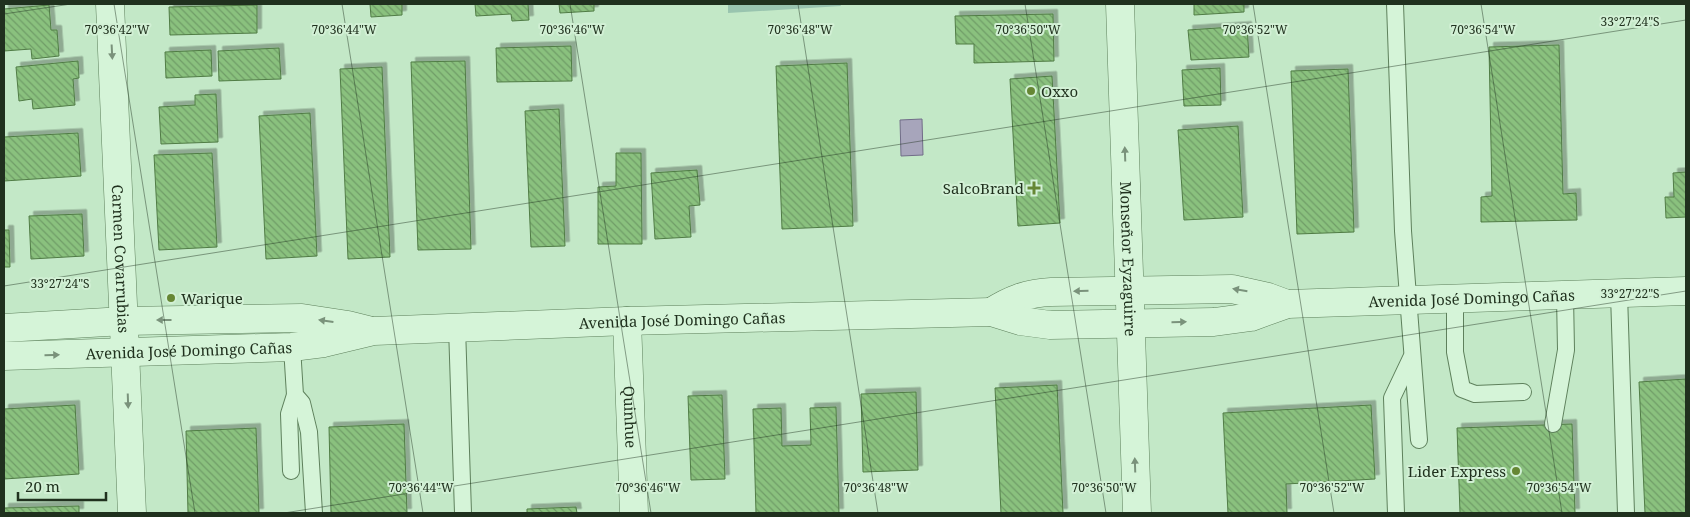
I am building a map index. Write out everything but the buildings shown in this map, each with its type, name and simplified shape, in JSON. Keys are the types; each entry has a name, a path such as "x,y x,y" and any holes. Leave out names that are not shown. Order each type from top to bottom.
{"street":[{"name":"Carmen Covarrubias","path":"110,4 132,513"},
{"name":"Monseñor Eyzaguirre","path":"1120,4 1137,513"},
{"name":"Avenida José Domingo Cañas","path":"991,312 1019,297 1034,293 1129,290 1232,289 1268,297 1287,304"},
{"name":"Avenida José Domingo Cañas","path":"4,356 292,347 374,332 627,321 991,312 1020,321 1050,325 1233,320 1269,311 1287,304 1686,291"},
{"name":"Avenida José Domingo Cañas","path":"4,328 124,321 302,318 348,325 374,332"},
{"name":"Quinhue","path":"627,321 634,513"}],"lane":[{"path":"1395,4 1403,230 1419,440"},
{"path":"1619,294 1626,513"},
{"path":"1553,424 1566,350 1565,296"},
{"path":"1456,299 1455,352 1462,389 1476,394 1523,392"},
{"path":"457,328 463,513"},
{"path":"291,471 289,414 295,395 292,347"},
{"path":"1396,513 1392,398 1412,356"},
{"path":"295,395 302,404 309,432 314,513"}],"green space":[{"path":"728,4 840,4 841,6 728,13"}],"water":[{"path":"922,119 923,155 901,156 900,120"}],"place":[{"name":"Oxxo","path":"1031,91"},
{"name":"SalcoBrand","path":"1034,188"},
{"name":"Warique","path":"171,298"},
{"name":"Lider Express","path":"1516,471"}]}
